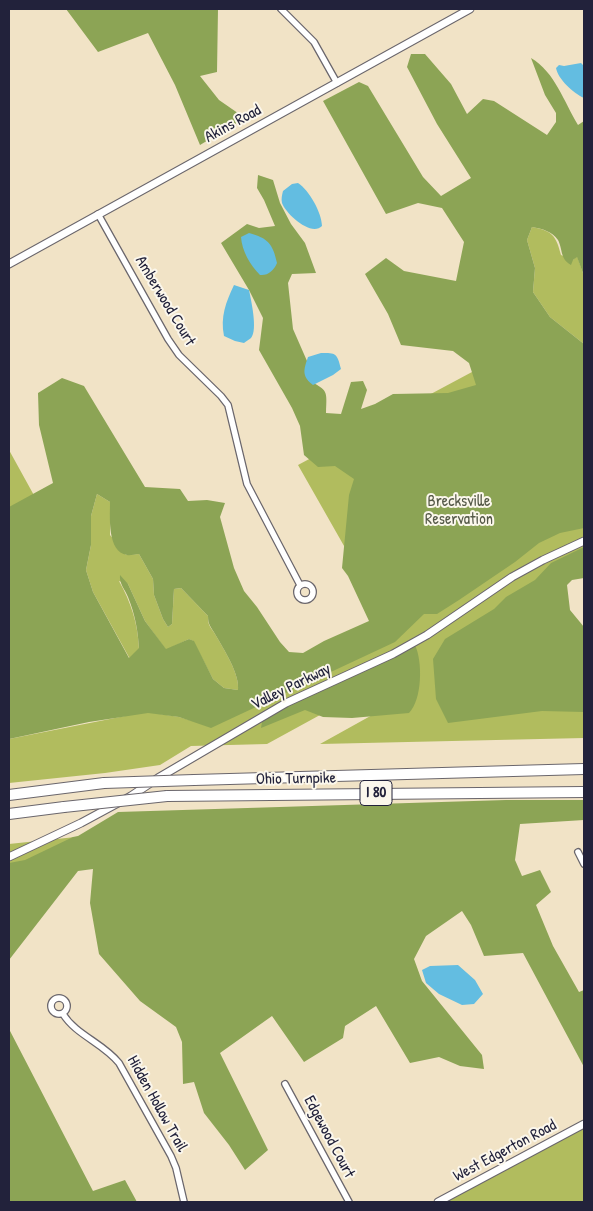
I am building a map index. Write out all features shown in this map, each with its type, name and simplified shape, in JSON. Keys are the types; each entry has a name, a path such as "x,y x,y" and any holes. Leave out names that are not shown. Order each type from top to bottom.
{"highway":[{"name":"Ohio Turnpike","path":"9,795 104,783 584,769"},
{"name":"Ohio Turnpike","path":"9,814 167,796 584,792"}],"street":[{"path":"281,9 314,42 337,83"},
{"name":"Akins Road","path":"9,264 470,9"},
{"name":"Amberwood Court","path":"98,214 179,355 228,405 247,484 300,585"},
{"name":"Valley Parkway","path":"9,856 81,823 131,796 158,778 286,703 393,654 427,635 512,577 584,541"},
{"path":"578,852 584,864"},
{"name":"Hidden Hollow Trail","path":"63,1014 71,1025 109,1051 119,1063 171,1156 176,1168 184,1202"},
{"name":"Edgewood Court","path":"285,1084 349,1202"},
{"name":"West Edgerton Road","path":"438,1202 584,1124"}],"green space":[{"path":"66,9 218,9 217,72 200,76 219,100 245,118 200,145 175,85 148,33 98,52"},
{"path":"411,54 425,54 451,84 467,114 483,99 494,101 547,135 556,122 556,113 545,95 531,58 553,79 578,125 584,121 584,276 577,257 571,265 567,263 563,257 558,240 550,232 532,227 527,240 535,268 533,292 550,317 584,344 584,528 560,533 539,543 515,562 437,614 424,614 395,642 211,728 179,717 148,713 89,722 9,739 9,507 53,483 39,425 38,393 62,378 84,386 145,487 180,489 188,501 207,500 225,503 220,517 234,568 244,591 289,652 303,653 324,641 369,621 348,576 342,568 349,495 354,479 335,466 318,467 304,455 300,426 292,408 259,350 263,318 221,243 247,224 259,228 275,226 257,188 258,175 273,180 280,203 291,224 305,243 316,273 292,274 288,283 293,329 307,361 308,380 325,392 326,413 341,414 351,382 363,381 367,390 361,409 393,394 448,393 476,385 469,363 453,351 401,345 388,314 365,274 386,258 404,271 456,281 464,242 442,208 418,203 386,214 323,101 359,82 368,86 423,177 441,196 471,178 437,124 407,67","holes":["97,494 110,502 111,533 116,548 127,555 139,554 153,579 154,595 168,627 172,624 174,589 181,588 208,616 210,626 234,669 238,690 224,688 213,679 194,641 189,639 166,649 145,621 128,584 120,575 121,584 133,610 138,635 139,648 129,658 93,592 86,570 91,545 91,516"]},
{"path":"532,227 549,232 555,238 561,255 573,260 577,256 584,276 584,344 550,317 533,292 535,268 527,240"},
{"name":"Brecksville Reservation","path":"515,349 584,476 584,570 544,592 584,665 584,738 320,744 374,714 362,692 267,744 191,746 160,765 9,783 9,739 125,716 9,505 9,450 154,713 196,722 385,618 298,465"},
{"path":"97,494 110,502 110,535 126,555 139,554 153,579 154,595 168,627 172,624 174,589 181,588 208,616 208,622 234,669 238,690 224,688 213,679 193,641 189,639 166,650 145,621 128,584 119,581 130,605 137,631 139,649 130,659 93,592 86,570 91,545 91,516"},
{"path":"584,547 584,578 572,580 567,585 570,610 584,627 584,712 542,711 448,723 436,699 433,659 445,639 494,609 506,597 535,580 551,563"},
{"path":"415,645 418,652 420,680 417,699 409,713 352,718 323,717 305,710 261,728 265,717"},
{"path":"506,800 584,800 584,820 520,824 515,860 522,876 540,870 551,892 536,905 553,946 579,992 584,990 584,1067 523,953 484,956 471,925 462,911 426,936 414,959 422,981 482,1055 484,1069 460,1066 439,1057 410,1063 376,1006 345,1026 343,1038 304,1062 272,1016 220,1053 268,1150 245,1170 229,1145 204,1113 194,1082 183,1084 182,1042 176,1027 140,1001 99,954 90,903 93,869 78,871 9,960 9,863 25,860 78,836 118,812"},
{"path":"104,834 9,886 9,844"},
{"path":"9,1029 93,1191 125,1180 137,1202 9,1202"},
{"path":"584,1127 584,1202 444,1202"}],"water":[{"path":"581,63 584,66 584,98 567,85 560,77 556,68 559,65"},
{"path":"298,183 310,196 317,209 322,226 317,229 312,229 299,223 284,208 282,203 283,191 292,184"},
{"path":"249,233 261,237 269,243 274,251 277,263 268,273 260,275 247,258 241,237"},
{"path":"234,285 249,290 252,307 253,334 244,343 224,336 223,322 225,310 228,297"},
{"path":"321,353 335,355 341,369 313,385 305,375 305,365 308,357"},
{"path":"458,965 475,980 483,994 474,1004 462,1005 439,994 426,983 422,970 430,966"}]}
